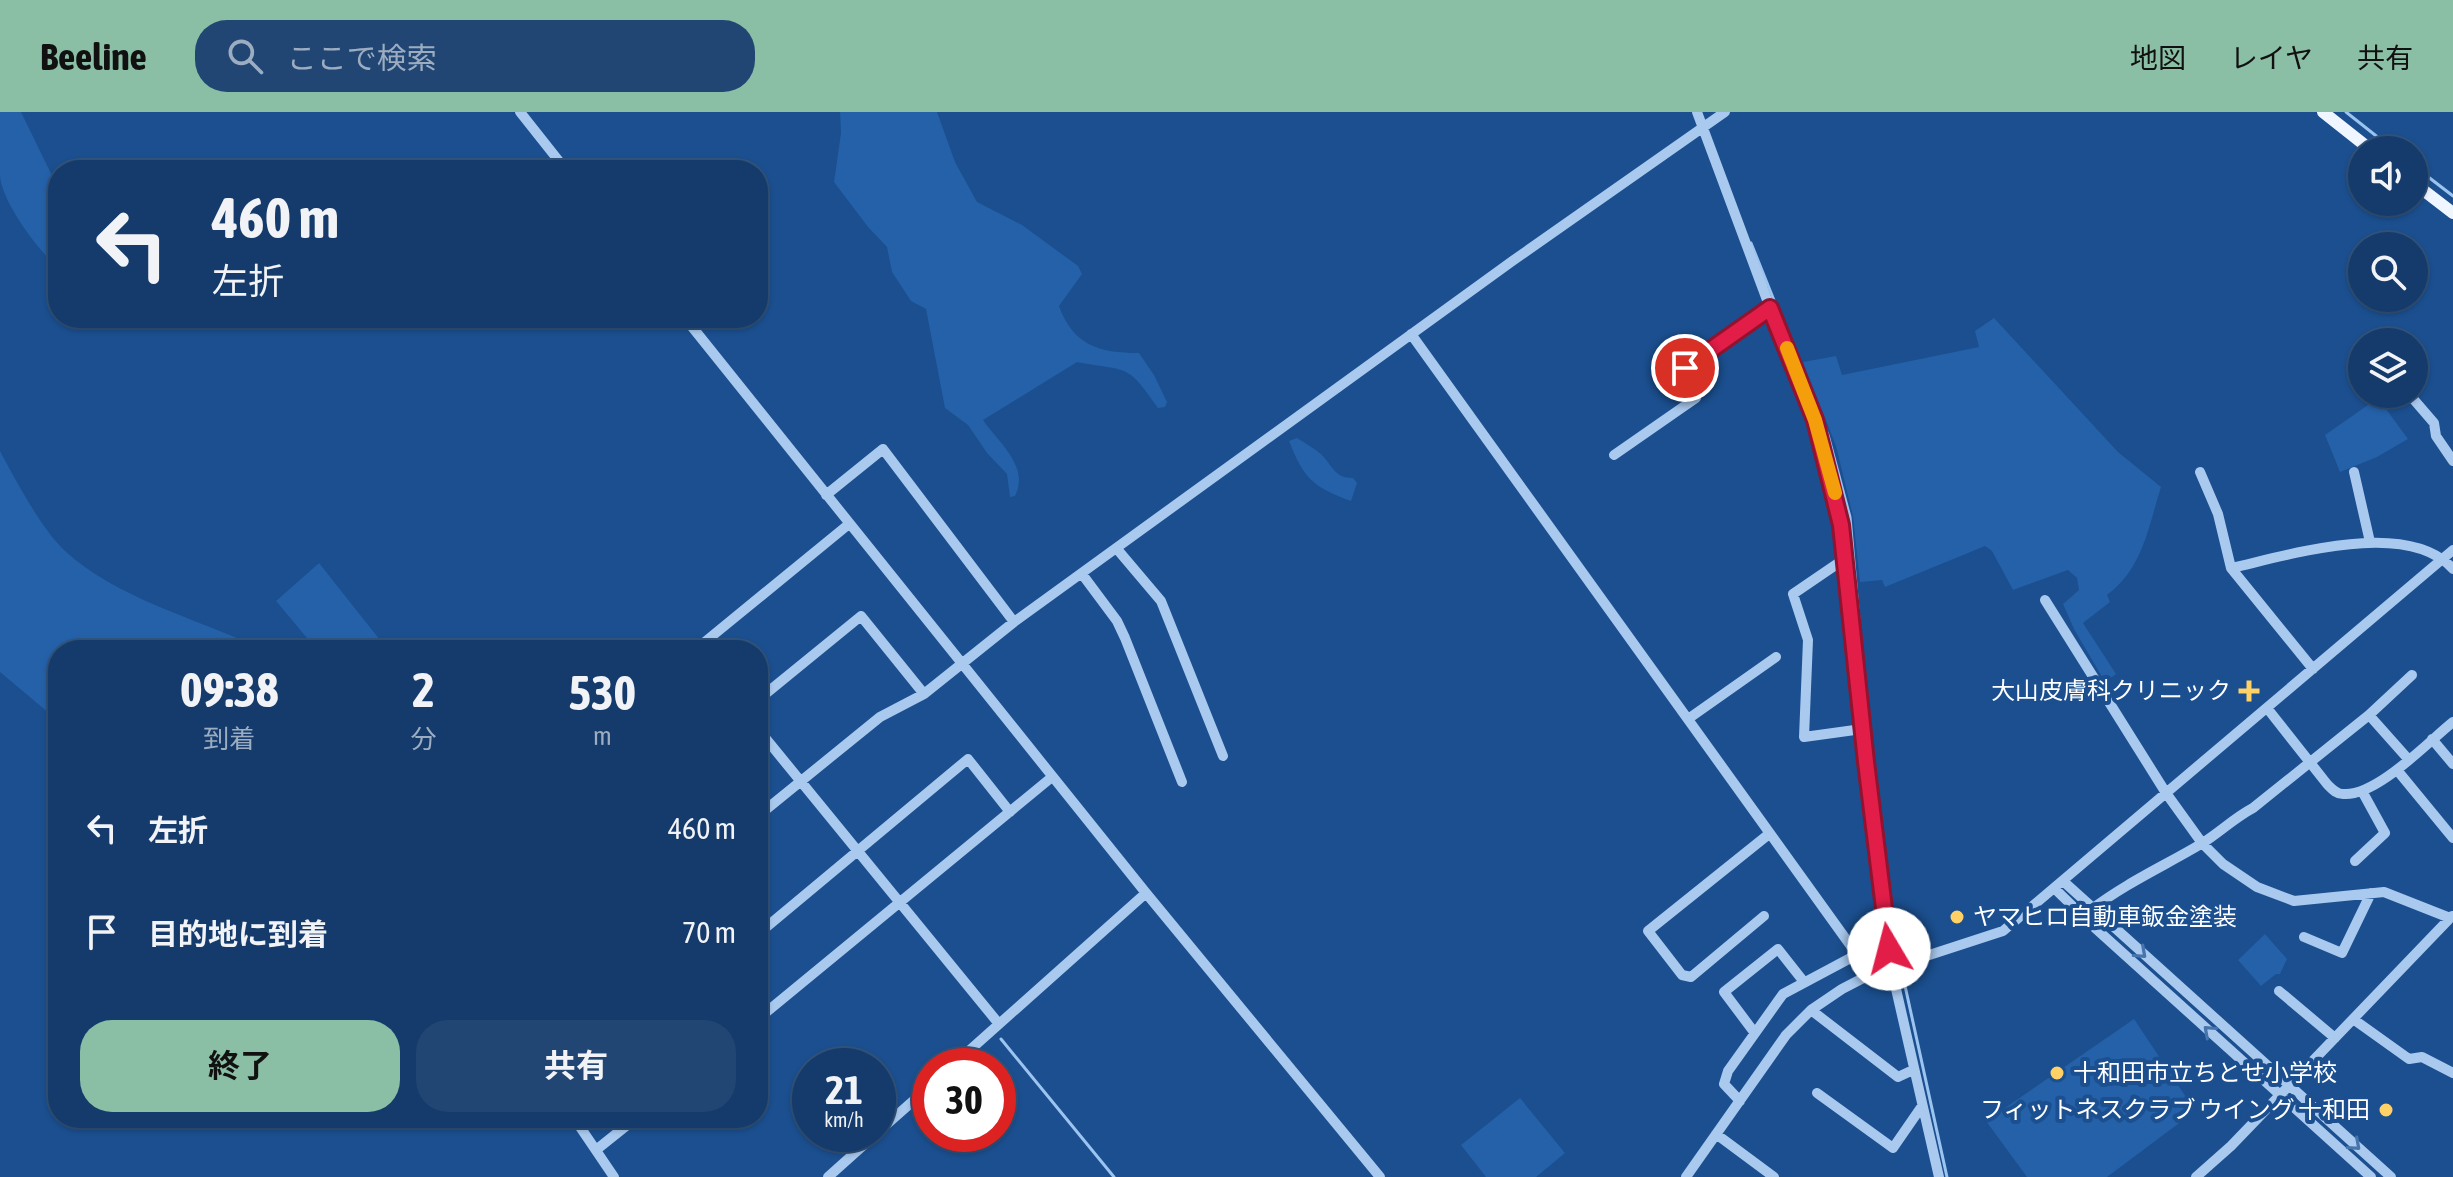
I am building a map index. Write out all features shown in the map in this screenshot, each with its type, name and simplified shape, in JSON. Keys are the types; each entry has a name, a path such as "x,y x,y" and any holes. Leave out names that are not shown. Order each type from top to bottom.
{"main road":[{"path":"2323,112 2353,136"},
{"path":"2428,192 2451,208"}],"street":[{"path":"520,112 558,160"},
{"path":"1697,112 1825,451 1846,563 1862,729 1891,967 1939,1177"},
{"path":"768,808 880,717 924,694 1014,622 1411,334 1725,112"},
{"path":"1614,455 1696,398 1685,368 1770,308"},
{"path":"693,328 1052,777 1380,1177"},
{"path":"1411,334 1871,974"},
{"path":"2421,408 2434,423 2436,436 2453,461"},
{"path":"826,495 883,449 1014,622"},
{"path":"2200,472 2218,514 2231,568 2313,669"},
{"path":"2354,472 2370,542"},
{"path":"707,640 849,524"},
{"path":"2231,568 2370,542 2420,548 2443,558 2453,569"},
{"path":"1117,549 1161,601 1223,756"},
{"path":"1686,1177 1786,1035 1811,1010 1871,974 2003,931 2453,550"},
{"path":"1846,563 1837,564 1793,594 1808,640 1804,737 1862,729"},
{"path":"1082,574 1117,621 1182,782"},
{"path":"2045,600 2166,793 2202,843 2223,864 2257,887 2283,898 2304,901 2371,893 2396,896 2451,916 2231,1146 2196,1177"},
{"path":"768,692 861,616 924,694"},
{"path":"1688,719 1776,657"},
{"path":"2092,909 2146,872 2202,843 2234,818 2253,808 2369,715 2412,675"},
{"path":"2267,708 2309,764 2337,793 2344,795 2362,791 2397,770 2453,722"},
{"path":"2369,715 2409,760"},
{"path":"2432,739 2453,764"},
{"path":"768,741 999,1024"},
{"path":"768,926 968,759 1010,812"},
{"path":"2397,770 2453,838"},
{"path":"768,1011 1052,777"},
{"path":"2355,861 2385,833 2362,791"},
{"path":"1764,916 1691,977 1682,975 1648,931 1769,834"},
{"path":"2058,884 2092,909 2391,1177"},
{"path":"2058,884 2094,927 2280,1094 2364,1175"},
{"path":"972,1048 1146,893"},
{"path":"2304,937 2342,953 2371,893"},
{"path":"1754,1032 1724,992 1778,949 1804,982"},
{"path":"1740,1101 1724,1084 1728,1071 1783,994 1858,954"},
{"path":"2279,991 2335,1038"},
{"path":"1811,1010 1898,1077 1913,1070"},
{"path":"2353,1019 2409,1059 2422,1057 2453,1073"},
{"path":"1817,1093 1893,1148 1922,1106"},
{"path":"896,1116 912,1102"},
{"path":"581,1128 614,1177"},
{"path":"596,1150 624,1128"},
{"path":"1716,1134 1774,1177"},
{"path":"828,1177 856,1152"}],"shaded area":[{"path":"0,112 21,112 48,167 48,257 22,225 7,199 0,176"},
{"path":"840,112 937,112 955,162 977,202 1022,225 1078,266 1082,274 1059,306 1072,330 1089,344 1100,348 1139,353 1167,402 1165,407 1158,408 1139,383 1125,372 1077,362 983,420 1015,465 1019,485 1015,496 1010,497 1007,474 987,453 968,425 945,408 926,309 911,301 892,272 887,247 834,182 841,133"},
{"path":"1994,318 2118,452 2161,487 2136,560 2107,595 2110,602 2083,623 2116,674 2105,682 2063,604 2079,590 2077,578 2068,570 2013,590 1992,551 1985,546 1885,587 1882,580 1860,582 1853,516 1836,446 1803,362 1836,356 1842,375 1979,347 1975,331"},
{"path":"2364,408 2385,408 2408,439 2377,457 2340,472 2325,435"},
{"path":"1297,438 1321,454 1338,474 1353,478 1357,483 1351,501 1327,491 1305,473 1289,441"},
{"path":"0,451 46,529 64,550 85,567 159,607 240,640 48,640 48,712 0,672"},
{"path":"319,563 380,640 309,640 276,601"},
{"path":"2265,934 2287,959 2280,974 2261,986 2238,960"},
{"path":"2134,1019 2192,1106 2190,1115 2107,1177 2027,1177 1986,1121"},
{"path":"1520,1098 1565,1153 1536,1177 1486,1177 1461,1145"}],"waterway":[{"path":"2346,112 2376,136"},
{"path":"2428,177 2453,196"},
{"path":"1751,243 1828,435 1850,517 1890,913 1898,955"},
{"path":"1902,972 1947,1177"},
{"path":"1001,1039 1114,1177"}],"slow traffic":[{"path":"1787,348 1815,420 1835,493"}],"place":[{"name":"大山皮膚科クリニック","path":"2249,691"},
{"name":"ヤマヒロ自動車鈑金塗装","path":"1957,917"},
{"name":"十和田市立ちとせ小学校","path":"2057,1073"},
{"name":"フィットネスクラブ ウイング 十和田","path":"2386,1110"}],"route":[{"path":"1685,368 1770,308 1815,420 1841,525 1889,949"}]}
